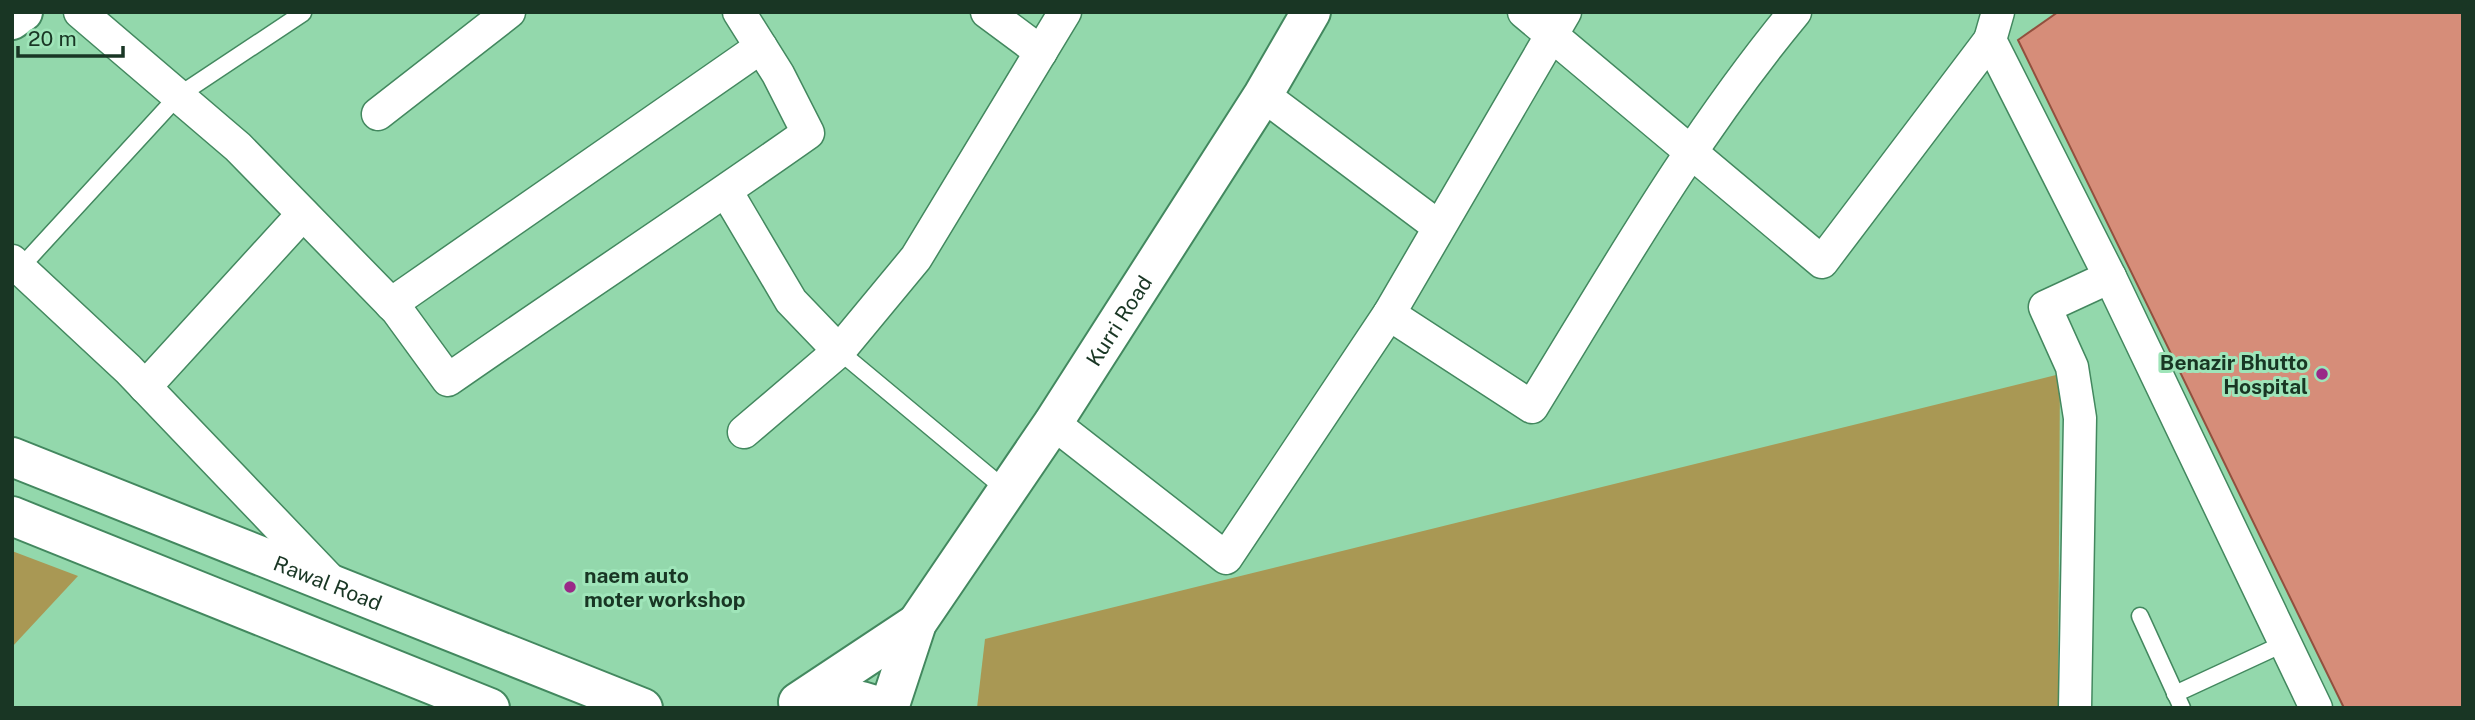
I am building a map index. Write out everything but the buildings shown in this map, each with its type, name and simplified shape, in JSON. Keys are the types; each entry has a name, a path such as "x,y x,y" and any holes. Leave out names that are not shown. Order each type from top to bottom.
{"main road":[{"path":"12,20 23,12"},
{"name":"Kurri Road","path":"917,623 1053,423 1263,95 1311,12"},
{"name":"Rawal Road","path":"12,457 331,581 643,708"},
{"path":"12,516 490,708"},
{"path":"791,705 917,623"},
{"path":"889,708 917,623"},
{"path":"791,705 825,696 854,696 883,708"}],"street":[{"path":"80,12 238,147 391,304 449,380 808,133 740,12"},
{"path":"378,114 509,12"},
{"path":"986,12 1041,52"},
{"path":"744,432 839,351 916,258 1065,12"},
{"path":"1524,12 1557,23 1690,151 1822,262 1994,26 2110,277 2316,708"},
{"path":"1389,314 1532,407 1690,151 1794,12"},
{"path":"1053,423 1226,558 1389,314 1557,23"},
{"path":"391,304 761,47"},
{"path":"1263,95 1439,228"},
{"path":"726,191 791,301 839,351"},
{"path":"145,387 303,214"},
{"path":"16,265 145,387 331,581"},
{"path":"2075,708 2080,418 2072,367 2045,307 2110,277"}],"lane":[{"path":"16,265 178,96 303,13"},
{"path":"839,351 1006,490"},
{"path":"2140,615 2179,701 2285,643"}],"shaded area":[{"path":"2060,374 2058,708 977,708 985,639"},
{"path":"12,551 78,576 12,647"}],"place":[{"name":"Benazir Bhutto Hospital","path":"2322,374"},
{"name":"naem auto moter workshop","path":"570,587"}]}
